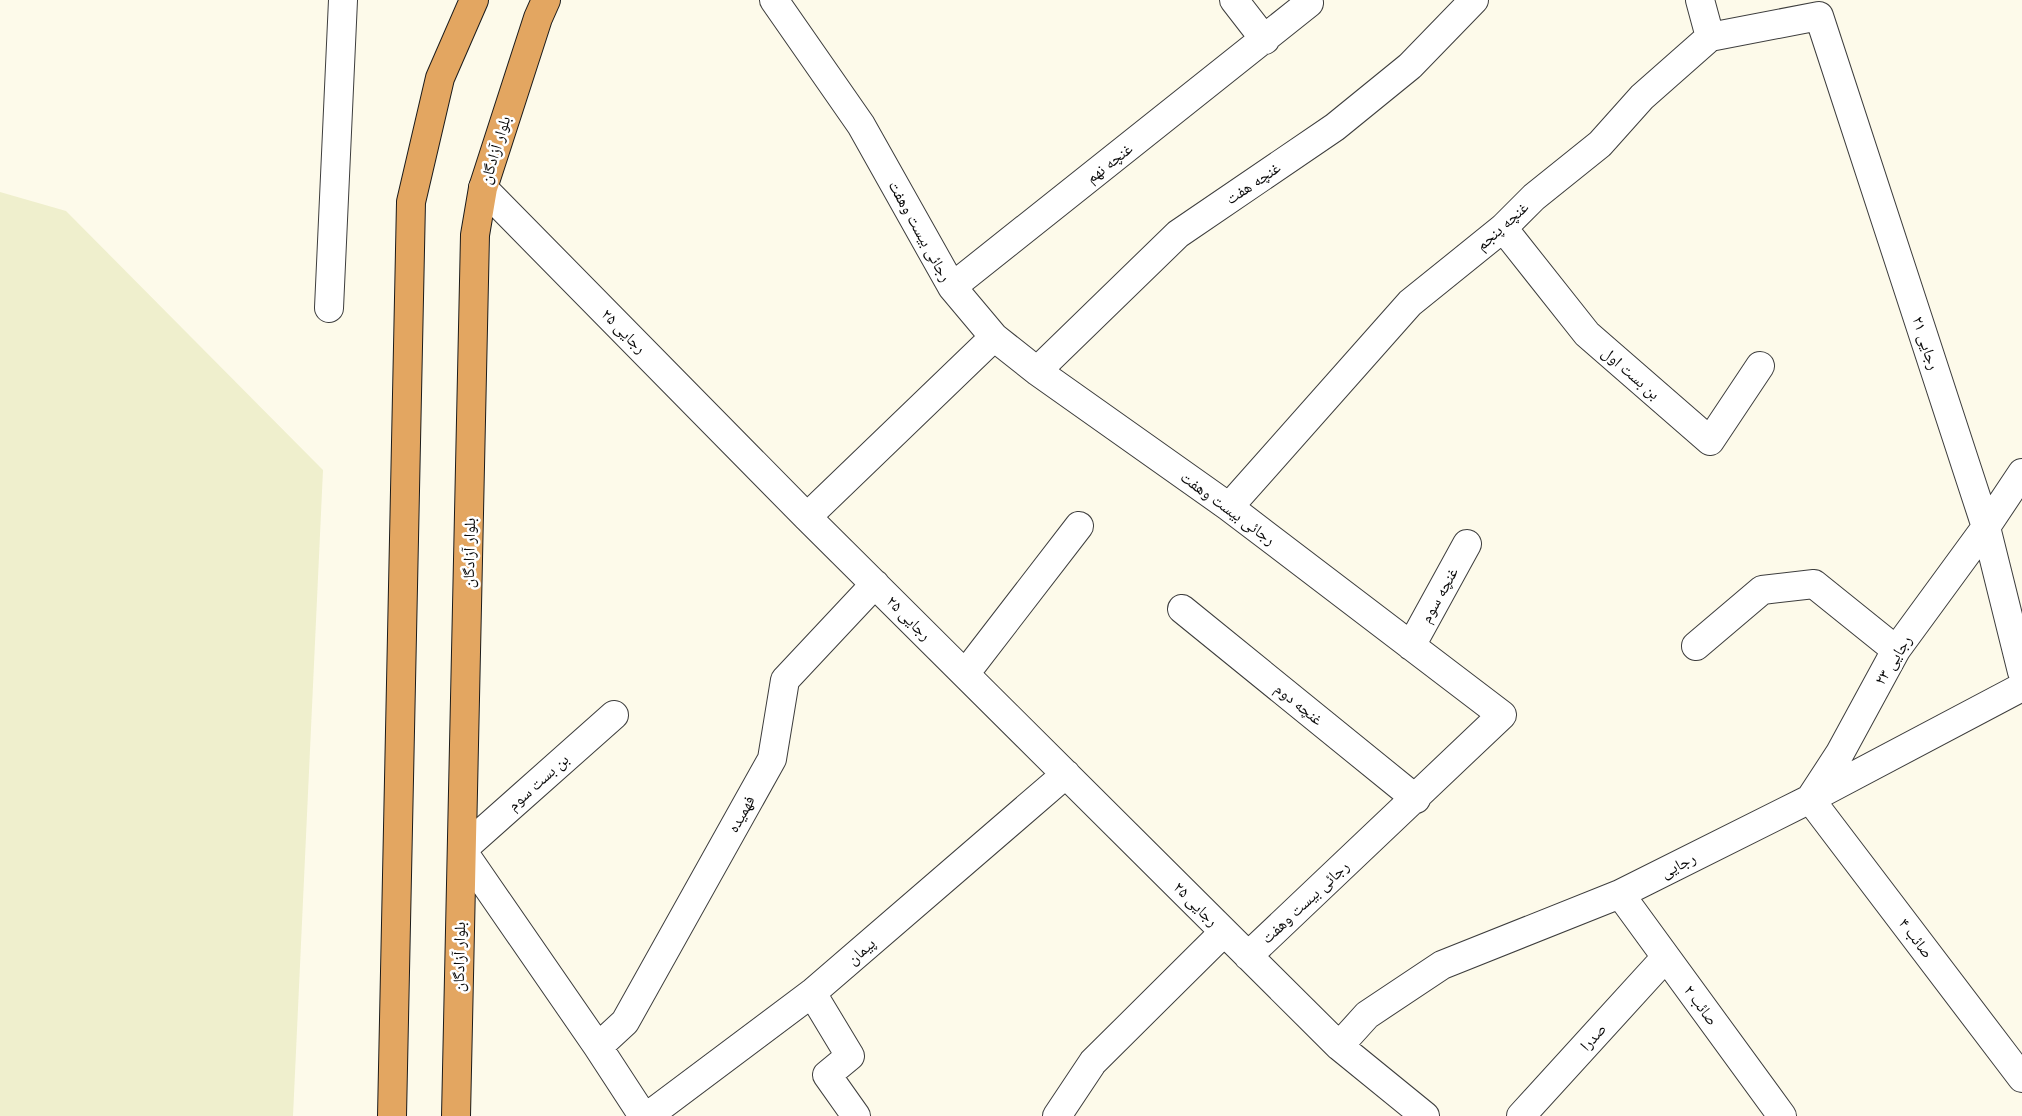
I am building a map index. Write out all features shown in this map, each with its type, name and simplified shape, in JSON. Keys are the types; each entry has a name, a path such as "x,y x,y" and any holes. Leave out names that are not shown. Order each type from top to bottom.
{"highway":[{"path":"392,1116 411,202 440,78 474,0"},
{"name":"بلوار آزادگان","path":"456,1116 476,236 483,188 538,18 546,0"}],"street":[{"path":"329,308 343,0"},
{"name":"رجائی بیست وهفت","path":"774,0 861,125 952,287 994,337 1037,370 1229,507 1502,715 1416,799 1248,956"},
{"path":"1234,0 1265,40"},
{"name":"غنچه هفت","path":"1037,370 1178,234 1335,127 1410,66 1474,0"},
{"path":"1700,0 1710,37"},
{"name":"غنچه نهم","path":"952,287 1265,40 1309,3"},
{"name":"رجایی ۲۱","path":"1710,37 1819,16 1986,527 2022,672"},
{"name":"غنچه پنجم","path":"1229,507 1410,303 1503,228 1534,197 1600,144 1642,98 1710,37"},
{"name":"رجایی ۲۵","path":"483,188 807,517 1339,1046 1425,1116"},
{"name":"بن بست اول","path":"1503,228 1586,334 1710,441 1760,366"},
{"path":"807,517 994,337"},
{"name":"رجایی ۲۳","path":"1810,799 1840,753 1896,650 1986,527 2022,473"},
{"path":"965,674 1079,526"},
{"name":"غنچه سوم","path":"1410,646 1467,544"},
{"name":"فهمیده","path":"598,1047 625,1022 772,759 785,680 875,584"},
{"path":"1696,646 1762,590 1814,584 1896,650"},
{"name":"غنچه دوم","path":"1182,609 1416,799"},
{"name":"رجایی","path":"1339,1046 1367,1015 1442,965 1620,894 1810,799 2022,687"},
{"name":"بن بست سوم","path":"462,850 614,715"},
{"name":"پیمان","path":"648,1116 812,993 1066,774"},
{"name":"صائب ۴","path":"1810,799 2022,1078"},
{"path":"462,850 598,1047 643,1116"},
{"name":"صائب ۲","path":"1620,894 1782,1116"},
{"path":"1057,1116 1093,1062 1224,932"},
{"name":"صدرا","path":"1521,1116 1666,958"},
{"path":"812,993 850,1056 827,1075 856,1116"}],"green space":[{"path":"0,192 66,211 323,470 293,1116 0,1116"}]}
